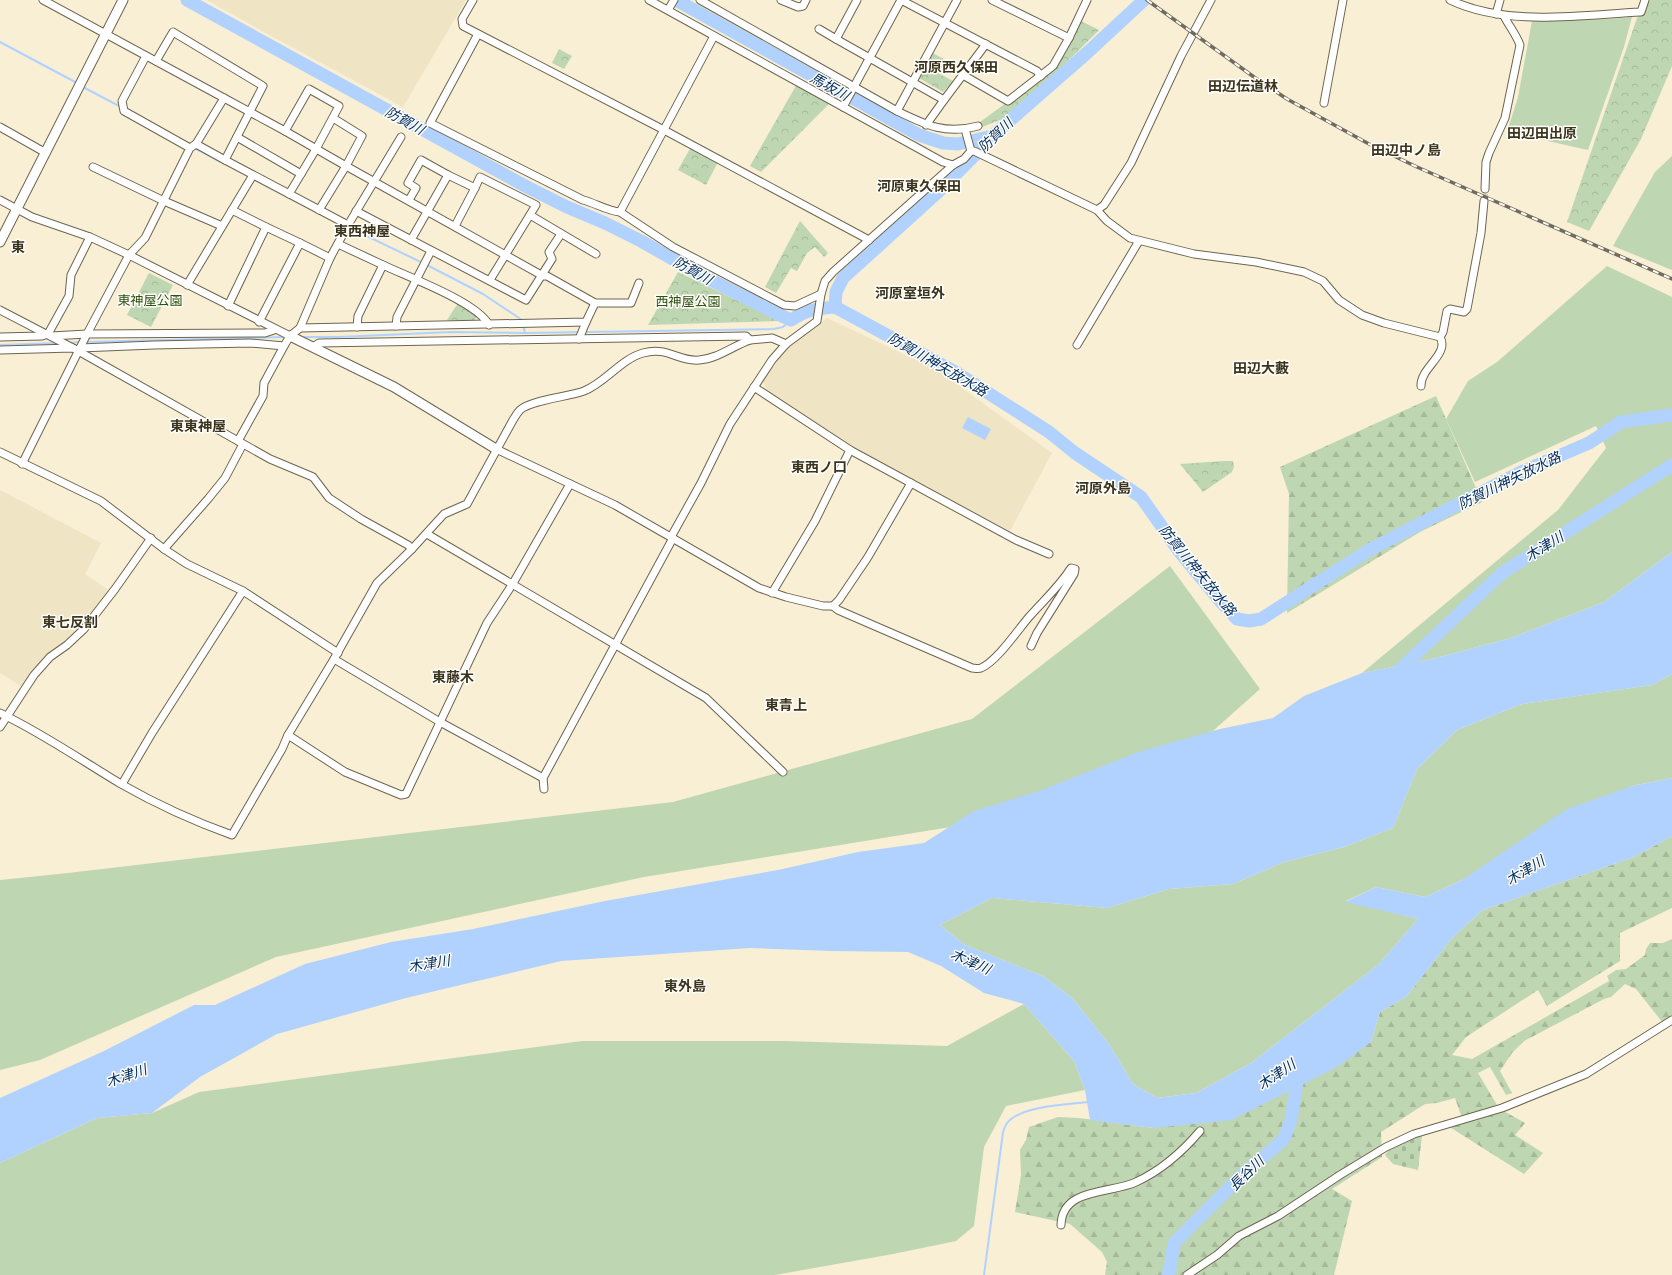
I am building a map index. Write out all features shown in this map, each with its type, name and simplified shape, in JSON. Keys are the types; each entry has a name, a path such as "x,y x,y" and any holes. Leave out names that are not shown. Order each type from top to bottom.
{"street":[{"path":"43,0 285,131 541,275 547,276 595,303 631,303 639,283"},
{"path":"0,242 123,0"},
{"path":"473,0 462,19 463,26 664,130 869,240"},
{"path":"649,0 669,9 714,36 844,104 943,162 953,165"},
{"path":"669,9 674,0"},
{"path":"700,0 852,90 926,126 965,132 978,126"},
{"path":"781,0 798,7 803,6 806,0"},
{"path":"836,39 857,0"},
{"path":"844,104 901,0 1037,71 1041,76"},
{"path":"896,111 946,23 957,0"},
{"path":"992,0 1069,38"},
{"path":"1097,210 1104,205 1131,163 1181,56 1212,0"},
{"path":"1324,103 1343,0"},
{"path":"1450,0 1462,6 1500,15 1577,16 1641,12 1645,0"},
{"path":"1485,189 1486,162 1488,153 1505,118 1520,45 1517,36 1500,15 1500,0"},
{"path":"963,75 1008,101 1053,66 1069,38 1084,1"},
{"path":"819,29 944,100"},
{"path":"156,61 173,32 263,86 225,160"},
{"path":"478,34 430,123 583,200 615,212 620,212 673,247 784,305 795,306 820,297"},
{"path":"620,212 714,36"},
{"path":"926,126 986,44"},
{"path":"146,56 122,101 124,111 193,146 225,160 319,210 347,227"},
{"path":"285,131 309,89 339,106 316,149 289,194"},
{"path":"22,464 78,348 129,255 145,238 193,146 224,98"},
{"path":"319,210 346,166 362,136 333,118"},
{"path":"0,127 46,153"},
{"path":"965,132 971,150 1097,210 1118,230 1130,238 1194,254 1256,262 1304,272 1323,282 1338,300 1362,314 1384,323 1440,337"},
{"path":"237,137 301,174"},
{"path":"164,549 225,478 240,442 263,396 264,383 290,336 300,328 330,258 356,211 401,137"},
{"path":"544,789 544,778 616,645 701,483 730,424 754,387 786,344 794,336 812,326 817,321 820,297 825,282 869,240 953,165 964,159 971,150"},
{"path":"410,200 416,188 408,183 420,160 475,188"},
{"path":"93,167 164,201 222,226"},
{"path":"187,285 253,175"},
{"path":"411,240 448,175"},
{"path":"455,226 480,177 536,205 490,280"},
{"path":"0,200 32,216 90,237 129,255 274,330 290,336 394,387 496,449 614,505 759,588 772,593 823,606 833,606 838,610 972,668 980,668 989,662 1006,646 1030,617 1061,584 1071,568 1075,569 1074,574 1037,633 1031,646"},
{"path":"1421,386 1422,376 1442,348 1442,341 1440,337 1447,311 1450,309 1464,312 1467,309 1481,233 1484,201"},
{"path":"232,210 330,258"},
{"path":"356,211 526,300 552,259 549,252 561,234"},
{"path":"530,215 596,254"},
{"path":"228,306 266,227"},
{"path":"50,335 69,296 71,275 90,237"},
{"path":"1076,344 1139,241"},
{"path":"260,322 300,244"},
{"path":"338,244 461,301 486,318 489,325"},
{"path":"396,326 397,318 431,251"},
{"path":"357,327 358,316 383,266"},
{"path":"579,339 595,303"},
{"path":"0,310 78,348 270,459 313,477 329,498 361,519 408,545 412,549"},
{"path":"300,328 586,322"},
{"path":"0,337 265,332 274,330"},
{"path":"313,347 319,342 746,336 750,340"},
{"path":"0,713 64,748 122,784 190,820 232,835 282,749 288,735 336,656 377,583 427,534 444,514 467,504 496,449 520,410 536,403 564,397 585,390 641,353 657,350 688,359 698,360 709,358 750,340 772,338 786,344"},
{"path":"0,350 250,343 284,346"},
{"path":"754,387 850,450 1016,540 1050,554"},
{"path":"772,593 815,521 850,450"},
{"path":"0,452 101,502 164,549 187,564 243,591 336,656 440,722 544,778"},
{"path":"833,606 839,600 868,557 911,483"},
{"path":"288,735 346,772 401,795 406,794 487,623 512,585 570,484"},
{"path":"427,534 706,698 783,772"},
{"path":"0,728 34,675 50,657 67,645 84,629 115,589 151,538"},
{"path":"122,784 152,733 243,591"},
{"path":"1188,1275 1217,1255 1239,1236 1278,1216 1386,1147 1414,1134 1502,1108 1586,1074 1672,1020"},
{"path":"1061,1225 1061,1214 1072,1200 1092,1193 1136,1183 1178,1154 1200,1131"}],"shaded area":[{"path":"207,0 466,0 403,107"},
{"path":"827,318 937,370 1052,453 1010,531 915,482 849,444 767,391 763,381 783,354 791,345"},
{"path":"0,490 101,543 85,574 110,591 80,629 44,657 21,686 0,673"}],"green space":[{"path":"1650,0 1672,0 1672,66 1641,139 1589,231 1567,222 1637,18 1644,12"},
{"path":"1632,17 1624,47 1588,150 1507,132 1518,97 1532,21"},
{"path":"1081,21 1099,30 1059,70 1002,119 980,128 980,122 1054,68"},
{"path":"559,49 572,56 564,69 552,63"},
{"path":"931,52 947,61 940,74 953,81 943,92 917,77"},
{"path":"797,84 831,102 761,172 750,166"},
{"path":"691,147 718,162 706,185 678,170"},
{"path":"1672,156 1672,270 1613,246 1655,172"},
{"path":"800,221 828,253 824,257 815,247 807,253 797,271 791,268 776,293 765,287"},
{"path":"1607,266 1672,297 1672,552 1604,602 1511,638 1436,658 1362,673 1558,510 1606,448 1596,426 1475,482 1446,419 1468,381 1497,362"},
{"name":"西神屋公園","path":"678,272 780,321 648,325"},
{"name":"東神屋公園","path":"149,273 173,285 151,327 127,315"},
{"path":"458,303 477,315 474,321 447,320"},
{"path":"1436,396 1482,502 1420,532 1287,613 1289,494 1280,467"},
{"path":"1233,461 1234,466 1232,472 1203,492 1180,464"},
{"path":"1170,566 1260,689 1140,796 644,877 276,957 40,1060 0,1070 0,880 673,802 972,719"},
{"path":"1672,674 1672,778 1632,786 1462,880 1425,897 1376,887 1346,901 1418,919 1379,964 1251,1063 1196,1093 1157,1098 1133,1084 1109,1044 1072,998 1043,976 965,945 940,925 992,898 1107,908 1169,889 1233,884 1284,862 1344,847 1393,828 1417,769 1457,730 1522,704 1652,685"},
{"path":"1672,836 1672,908 1620,933 1620,961 1547,1006 1538,990 1466,1037 1452,1055 1472,1059 1609,981 1607,976 1616,970 1626,969 1645,955 1646,949 1650,943 1663,943 1672,939 1672,1017 1663,1023 1636,989 1625,984 1611,997 1604,999 1524,1041 1512,1053 1500,1071 1512,1093 1506,1095 1490,1067 1478,1073 1497,1105 1462,1118 1455,1098 1437,1103 1425,1104 1381,1132 1382,1157 1332,1189 1352,1201 1334,1275 1105,1275 1107,1262 1102,1252 1070,1224 1015,1212 1021,1175 1020,1150 1026,1140 1029,1127 1058,1117 1079,1118 1153,1128 1371,1042 1380,1012 1406,997 1453,937 1483,910 1634,857"},
{"path":"1024,1004 1074,1061 1085,1090 1006,1106 984,1147 974,1226 956,1241 775,1275 0,1275 0,1163 97,1118 152,1113 199,1092 582,1041 784,1041 947,1046"},
{"path":"1502,1110 1525,1123 1515,1135 1543,1153 1524,1174 1448,1126"},
{"path":"1415,1135 1422,1135 1418,1170 1393,1164 1385,1155 1391,1147"}],"water":[{"path":"968,417 991,429 985,440 962,428"},
{"path":"1672,552 1672,674 1652,685 1522,704 1457,730 1417,769 1393,828 1344,847 1284,862 1233,884 1169,889 1107,908 992,898 940,925 965,945 1043,976 1072,998 1109,1044 1133,1084 1157,1098 1196,1093 1251,1063 1379,964 1418,919 1345,902 1376,887 1425,897 1462,880 1567,809 1632,786 1672,778 1672,836 1634,857 1483,910 1453,937 1406,997 1380,1012 1371,1042 1337,1067 1232,1120 1153,1128 1090,1120 1085,1090 1074,1061 1024,1004 984,993 941,966 908,952 750,948 561,961 406,998 277,1034 200,1077 152,1113 97,1118 0,1163 0,1098 104,1051 194,1005 215,1005 305,964 391,942 473,929 605,901 778,870 858,852 924,843 974,811 1039,791 1138,752 1220,729 1273,718 1304,696 1362,673 1436,658 1511,638 1604,602"}],"waterway":[{"name":"防賀川","path":"187,0 527,187 641,241 699,274 782,316 791,320 812,310 835,307"},
{"name":"馬坂川","path":"676,0 919,135 943,143 958,144 992,136"},
{"name":"防賀川","path":"835,307 836,292 843,278 937,193 992,136 1088,52 1144,0"},
{"path":"0,42 77,83"},
{"path":"83,87 121,107"},
{"path":"193,147 221,162"},
{"path":"348,227 483,294 522,320"},
{"name":"防賀川神矢放水路","path":"835,307 957,373 1049,432 1075,453 1141,497 1179,551 1222,603 1237,619 1249,621 1261,619 1369,550 1521,472 1589,443 1621,422 1672,415"},
{"path":"301,337 339,337 451,332 525,333 774,329 783,327 791,320"},
{"path":"523,325 525,333"},
{"path":"85,342 285,337"},
{"path":"67,343 81,342"},
{"path":"0,345 59,343"},
{"name":"木津川","path":"1393,676 1502,573 1672,465"},
{"name":"長谷川","path":"1168,1275 1174,1243 1245,1172 1281,1142 1285,1136 1291,1120 1299,1070"},
{"path":"984,1275 1003,1132 1006,1124 1013,1117 1033,1109 1089,1102"}],"tunnel":[{"path":"1484,201 1485,189"}],"railway":[{"path":"1147,0 1287,99 1369,144 1417,167 1672,279"}],"district":[{"name":"河原西久保田","path":"956,66"},
{"name":"田辺伝道林","path":"1243,85"},
{"name":"田辺田出原","path":"1542,132"},
{"name":"田辺中ノ島","path":"1406,149"},
{"name":"河原東久保田","path":"919,185"},
{"name":"東西神屋","path":"362,230"},
{"name":"東","path":"18,246"},
{"name":"河原室垣外","path":"910,292"},
{"name":"田辺大藪","path":"1261,367"},
{"name":"東東神屋","path":"198,425"},
{"name":"東西ノ口","path":"819,466"},
{"name":"河原外島","path":"1103,487"},
{"name":"東七反割","path":"70,621"},
{"name":"東藤木","path":"453,676"},
{"name":"東青上","path":"786,704"},
{"name":"東外島","path":"685,985"}]}
